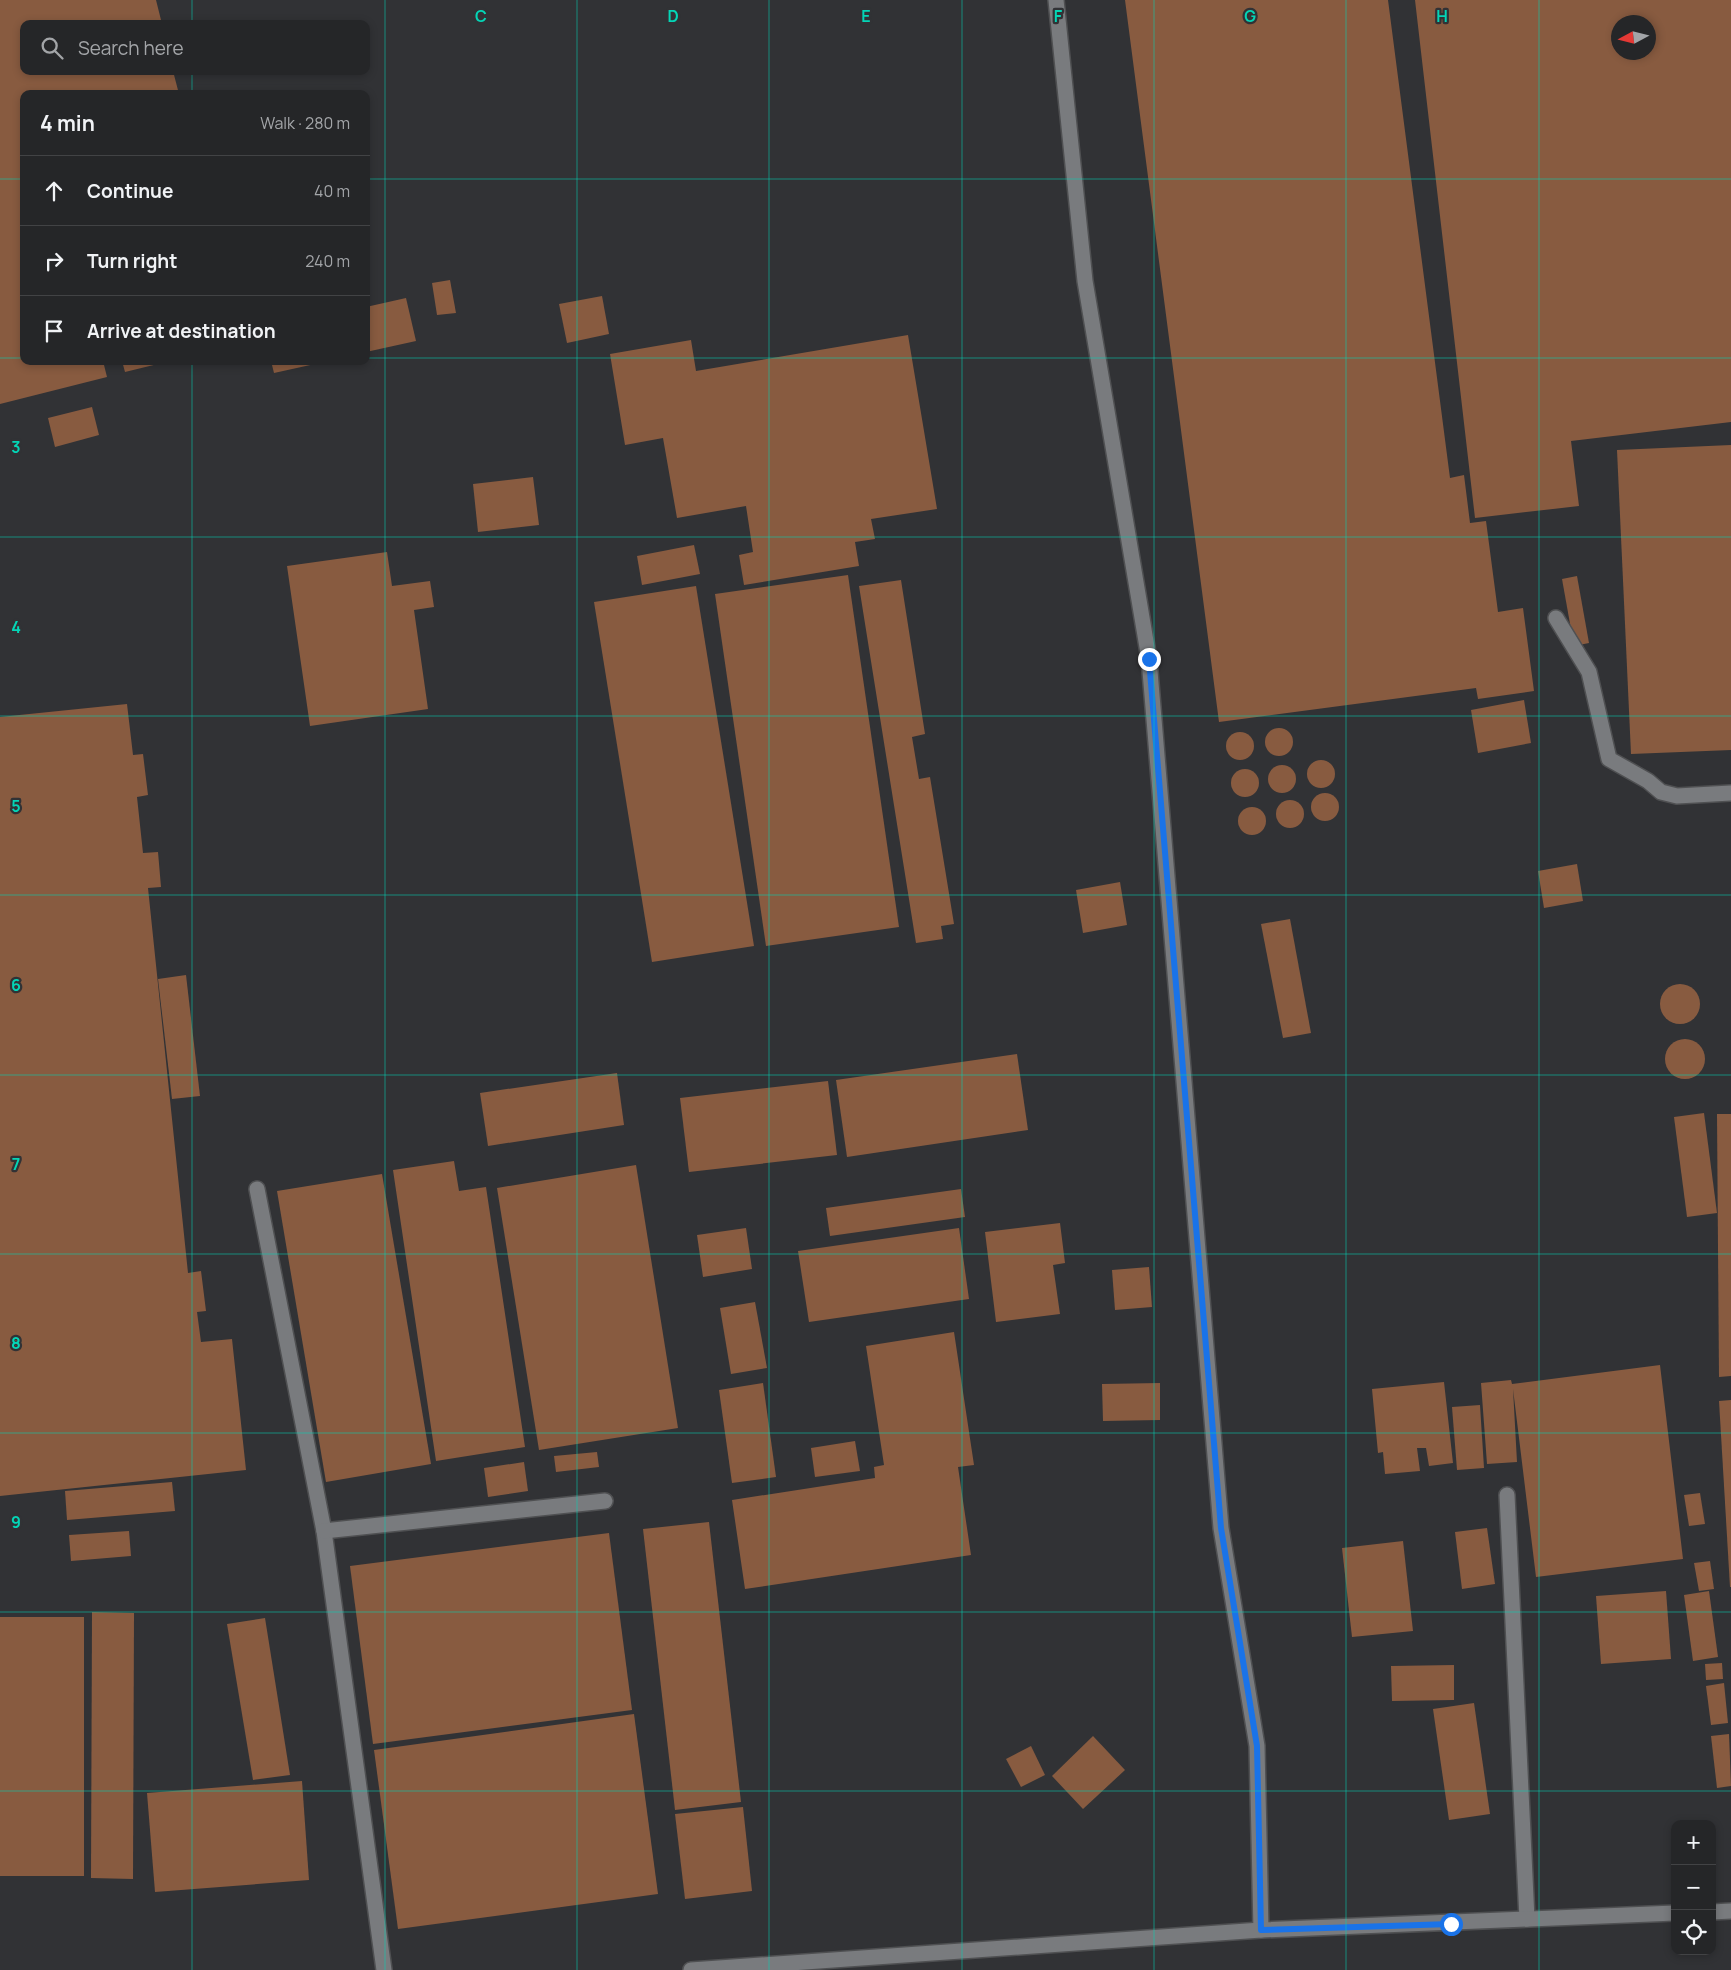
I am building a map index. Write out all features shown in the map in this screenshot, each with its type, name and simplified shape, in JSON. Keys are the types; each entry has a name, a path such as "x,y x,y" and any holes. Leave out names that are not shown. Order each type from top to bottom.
{"street":[{"path":"1056,0 1085,281 1149,659 1221,1528 1257,1746 1261,1930"},
{"path":"1556,618 1589,672 1609,759 1661,792 1677,796 1731,793"},
{"path":"257,1189 324,1531 384,1970"},
{"path":"1507,1495 1527,1919"},
{"path":"324,1531 605,1501"},
{"path":"1716,1912 1731,1911"},
{"path":"691,1970 1261,1930 1671,1913"}],"building":[{"path":"0,0 156,0 161,20 20,20 20,75 174,75 178,90 20,90 20,365 104,365 107,377 0,404"},
{"path":"1125,0 1388,0 1450,478 1464,475 1470,523 1486,521 1498,612 1523,608 1534,691 1478,699 1476,688 1219,722"},
{"path":"1415,0 1731,0 1731,422 1571,441 1579,506 1475,518"},
{"path":"450,280 456,313 437,315 432,283"},
{"path":"602,296 609,334 567,343 559,304"},
{"path":"406,298 416,341 370,351 370,306"},
{"path":"908,335 937,509 871,519 875,539 855,542 859,566 744,585 739,555 753,552 746,506 677,518 663,438 625,445 610,354 691,340 696,371"},
{"path":"123,365 154,365 125,372"},
{"path":"272,365 310,365 274,373"},
{"path":"92,407 99,435 55,447 48,418"},
{"path":"1731,445 1731,750 1631,754 1617,450"},
{"path":"533,477 539,525 478,532 473,484"},
{"path":"694,545 700,574 642,585 637,556"},
{"path":"387,552 392,586 430,581 434,607 414,610 428,709 310,726 287,566"},
{"path":"848,575 899,927 766,946 715,594"},
{"path":"1577,576 1589,643 1574,646 1562,579"},
{"path":"901,580 925,734 912,737 919,779 930,777 954,924 941,926 943,939 916,943 859,586"},
{"path":"696,586 754,946 652,962 594,602"},
{"path":"1524,700 1531,743 1478,753 1471,710"},
{"path":"127,704 133,755 143,754 148,795 137,797 143,853 158,852 161,887 148,888 188,1273 201,1271 206,1311 197,1312 201,1342 232,1339 246,1470 0,1496 0,717"},
{"path":"1279,728 1289,732 1293,742 1289,752 1279,756 1269,752 1265,742 1269,732"},
{"path":"1240,732 1250,736 1254,746 1250,756 1240,760 1230,756 1226,746 1230,736"},
{"path":"1321,760 1331,764 1335,774 1331,784 1321,788 1311,784 1307,774 1311,764"},
{"path":"1282,765 1292,769 1296,779 1292,789 1282,793 1272,789 1268,779 1272,769"},
{"path":"1245,769 1255,773 1259,783 1255,793 1245,797 1235,793 1231,783 1235,773"},
{"path":"1325,793 1335,797 1339,807 1335,817 1325,821 1315,817 1311,807 1315,797"},
{"path":"1290,800 1300,804 1304,814 1300,824 1290,828 1280,824 1276,814 1280,804"},
{"path":"1252,807 1262,811 1266,821 1262,831 1252,835 1242,831 1238,821 1242,811"},
{"path":"1577,864 1583,901 1544,908 1538,871"},
{"path":"1120,882 1127,925 1083,933 1076,890"},
{"path":"1290,919 1311,1033 1283,1038 1261,924"},
{"path":"186,975 200,1096 172,1099 158,979"},
{"path":"1680,984 1694,990 1700,1004 1694,1018 1680,1024 1666,1018 1660,1004 1666,990"},
{"path":"1685,1039 1699,1045 1705,1059 1699,1073 1685,1079 1671,1073 1665,1059 1671,1045"},
{"path":"1017,1054 1028,1130 847,1157 836,1080"},
{"path":"617,1073 624,1125 488,1146 480,1093"},
{"path":"828,1081 837,1155 689,1172 680,1098"},
{"path":"1704,1113 1717,1213 1687,1217 1674,1117"},
{"path":"1717,1114 1731,1114 1731,1376 1719,1377"},
{"path":"454,1161 459,1191 486,1187 525,1447 436,1461 393,1170"},
{"path":"636,1165 678,1428 539,1450 497,1188"},
{"path":"382,1174 431,1464 326,1482 277,1191"},
{"path":"961,1189 965,1217 830,1236 826,1208"},
{"path":"1060,1223 1065,1263 1053,1265 1060,1314 996,1322 985,1232"},
{"path":"746,1228 752,1269 703,1277 697,1235"},
{"path":"959,1228 969,1299 809,1322 798,1251"},
{"path":"1149,1267 1152,1307 1115,1310 1112,1270"},
{"path":"755,1302 767,1368 731,1374 720,1308"},
{"path":"954,1332 974,1465 958,1467 971,1555 745,1589 732,1500 875,1478 874,1467 884,1465 866,1346"},
{"path":"1660,1365 1683,1559 1536,1577 1513,1389 1517,1462 1487,1464 1481,1383 1511,1380 1512,1384"},
{"path":"1444,1382 1453,1463 1429,1466 1426,1448 1417,1448 1420,1471 1385,1474 1383,1452 1378,1453 1372,1389"},
{"path":"763,1383 776,1477 732,1483 719,1390"},
{"path":"1160,1383 1160,1420 1103,1421 1102,1384"},
{"path":"1731,1400 1731,1587 1730,1587 1719,1401"},
{"path":"1480,1405 1484,1468 1457,1470 1452,1407"},
{"path":"855,1441 860,1471 815,1477 811,1448"},
{"path":"597,1452 599,1467 556,1472 554,1456"},
{"path":"524,1462 528,1491 488,1497 484,1468"},
{"path":"172,1482 175,1511 67,1520 65,1491"},
{"path":"1700,1493 1705,1524 1689,1526 1684,1495"},
{"path":"709,1522 741,1802 675,1810 643,1529"},
{"path":"1487,1528 1495,1584 1462,1589 1455,1532"},
{"path":"129,1531 131,1556 71,1561 69,1535"},
{"path":"609,1533 632,1710 373,1744 350,1566"},
{"path":"1403,1541 1413,1631 1352,1637 1342,1548"},
{"path":"1710,1561 1714,1589 1699,1591 1694,1563"},
{"path":"1666,1591 1671,1659 1601,1664 1596,1596"},
{"path":"1709,1591 1718,1657 1693,1661 1684,1595"},
{"path":"92,1612 134,1613 133,1879 91,1878"},
{"path":"0,1617 84,1617 84,1876 0,1876"},
{"path":"265,1618 290,1775 253,1780 227,1624"},
{"path":"1722,1663 1723,1679 1706,1680 1705,1664"},
{"path":"1454,1665 1454,1700 1392,1701 1391,1666"},
{"path":"1724,1683 1728,1723 1711,1725 1706,1686"},
{"path":"1474,1703 1490,1814 1449,1820 1433,1709"},
{"path":"634,1714 658,1894 398,1929 374,1750"},
{"path":"1729,1734 1731,1786 1717,1788 1711,1736"},
{"path":"1093,1736 1125,1770 1083,1809 1052,1776"},
{"path":"1031,1746 1045,1775 1021,1787 1006,1759"},
{"path":"302,1781 309,1880 155,1892 147,1793"},
{"path":"743,1807 752,1891 685,1899 675,1814"}],"route":[{"path":"1149,659 1221,1528 1257,1746 1261,1930 1451,1924"}]}
